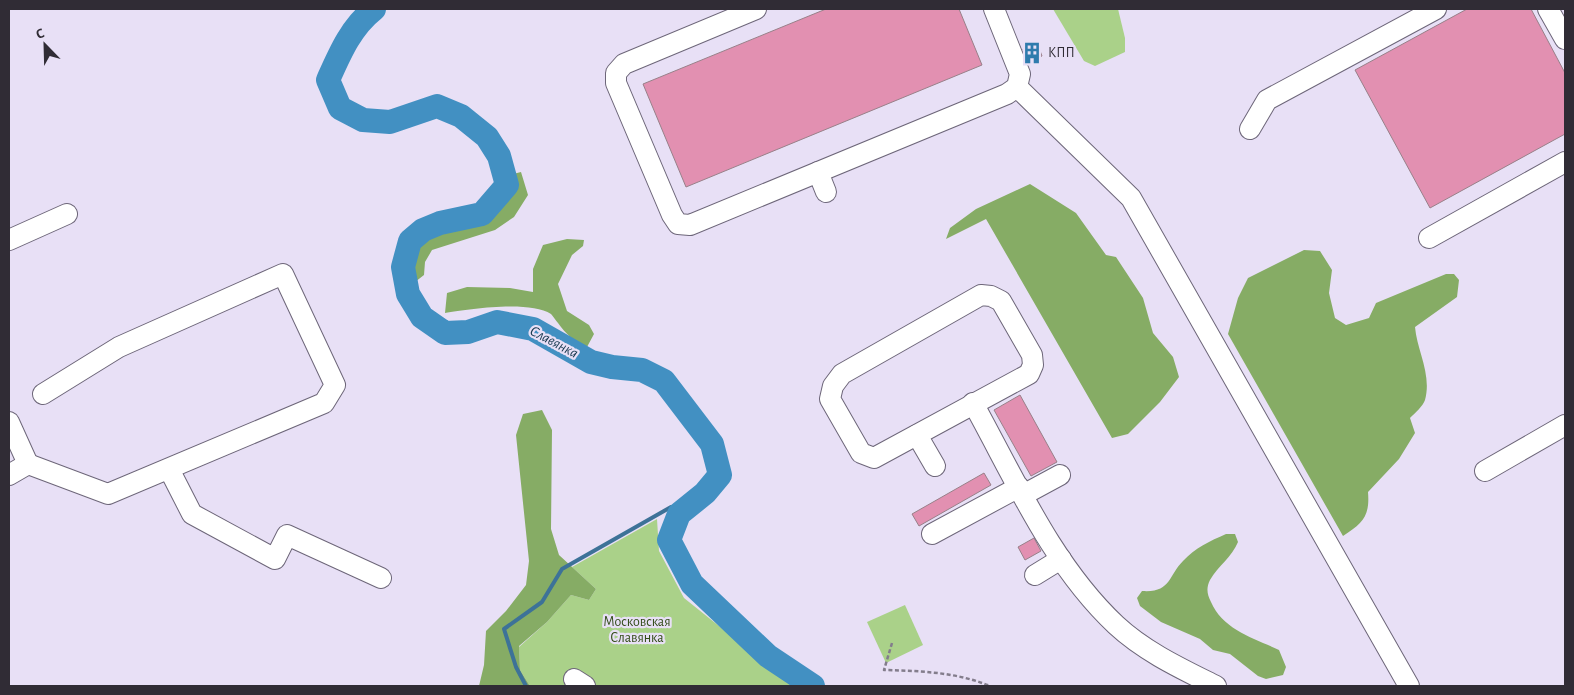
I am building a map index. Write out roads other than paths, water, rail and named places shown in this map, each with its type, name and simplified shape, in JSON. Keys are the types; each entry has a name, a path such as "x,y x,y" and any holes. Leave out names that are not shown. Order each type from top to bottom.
{"lane":[{"path":"753,9 624,64 616,73 616,83 672,215 678,224 690,225 1006,94 1018,87"},
{"path":"994,9 1020,74 1018,87"},
{"path":"1250,129 1267,100 1436,9"},
{"path":"1548,9 1565,39"},
{"path":"1018,87 1131,198 1409,686"},
{"path":"1429,238 1565,162"},
{"path":"818,172 826,192"},
{"path":"9,240 67,214"},
{"path":"9,422 28,464 108,494 324,403 335,385 283,274 119,348 43,394"},
{"path":"981,295 991,296 1001,301 1032,355 1034,365 1029,374 917,435 874,458 860,453 830,399 833,386 842,374 850,369 981,295"},
{"path":"973,403 1061,560 1096,605 1117,626 1190,680 1216,686"},
{"path":"1485,471 1565,425"},
{"path":"917,435 935,466"},
{"path":"9,475 28,464"},
{"path":"169,468 192,514 274,559 287,535 381,578"},
{"path":"932,534 1021,491 1060,475"},
{"path":"1035,575 1061,560"}],"waterway":[{"name":"Славянка","path":"374,9 353,32 328,80 340,108 363,120 390,122 437,106 461,116 487,137 499,156 507,185 482,214 440,223 423,230 410,241 403,267 408,294 422,317 445,333 468,332 497,322 533,329 591,362 612,367 642,370 664,381 712,444 720,475 705,493 679,514 669,540 692,584 768,656 813,686"},
{"path":"526,686 516,667 504,629 542,602 562,569 671,507 686,508"}],"place":[{"name":"КПП","path":"1032,53"}],"park label":[{"name":"Московская Славянка","path":"637,630"}]}
